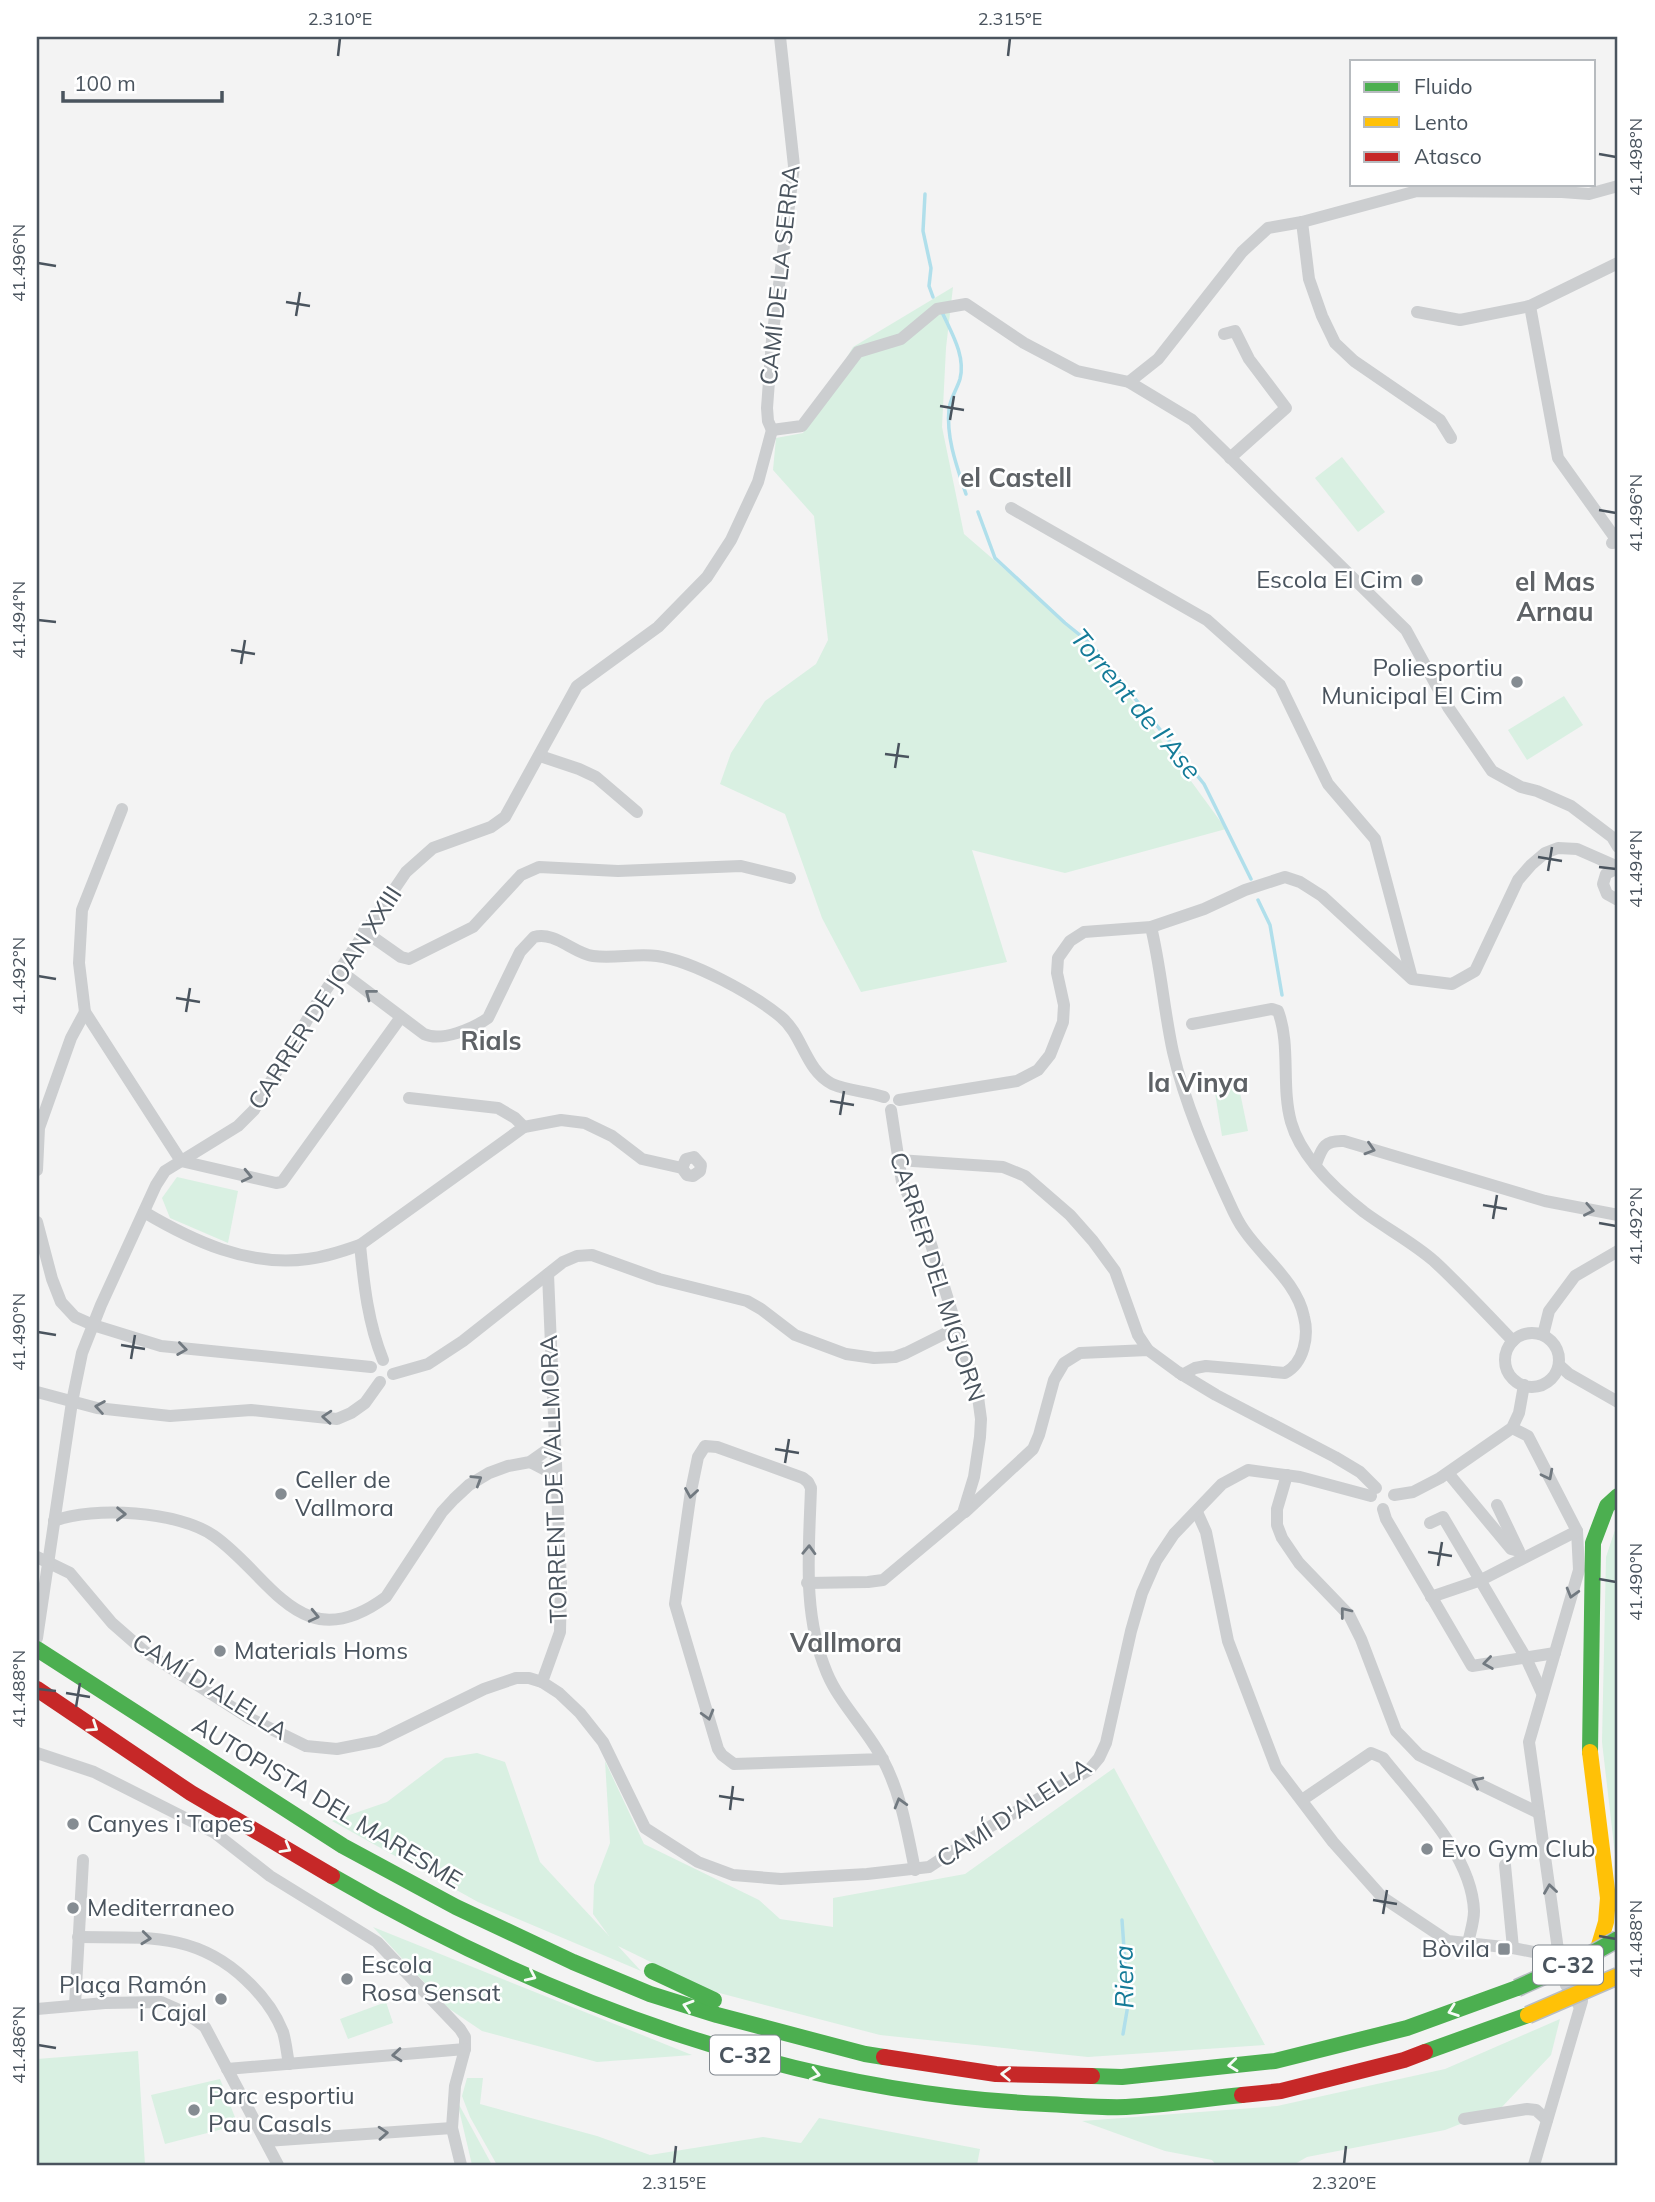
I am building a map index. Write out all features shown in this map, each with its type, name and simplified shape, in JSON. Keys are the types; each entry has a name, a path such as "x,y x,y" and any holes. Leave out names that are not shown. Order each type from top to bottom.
{"main road":[{"path":"1590,1975 1606,1922 1608,1898 1590,1749 1593,1543 1607,1506 1618,1496"},
{"path":"1600,1524 1618,1507"},
{"name":"AUTOPISTA DEL MARESME","path":"37,1649 343,1846 456,1907 573,1962 650,1994 865,2054 996,2074 1122,2077 1275,2061 1407,2028 1517,1988 1584,1958 1618,1939"},
{"name":"C-32","path":"37,1689 191,1793 367,1896 460,1944 556,1988 638,2021 785,2067 849,2081 995,2102 1125,2107 1281,2091 1404,2060 1528,2015 1618,1976"},
{"path":"101,1692 256,1782 306,1809 324,1813"},
{"path":"652,1971 702,1996 865,2054"}],"street":[{"name":"CAMÍ DE LA SERRA","path":"772,430 766,408 794,166 780,37"},
{"path":"1129,382 1158,359 1242,251 1268,229 1417,191 1589,194 1618,186"},
{"path":"1302,222 1309,279 1335,344 1354,361 1440,420 1451,439"},
{"path":"1417,312 1460,320 1530,306 1618,263"},
{"path":"772,430 802,426 858,352 901,339 937,309 965,304 1024,343 1077,370 1129,382 1192,420 1406,630 1448,707 1492,771 1521,788 1537,790 1571,806 1617,843 1604,860"},
{"path":"1530,306 1558,458 1618,542 1612,543"},
{"path":"1224,334 1235,331 1249,359 1286,408 1230,457"},
{"name":"CARRER DE JOAN XXIII","path":"37,1637 45,1579 42,1559 54,1521 82,1353 164,1171 238,1126 254,1110 317,1003 406,872 420,857 447,841 491,827 505,817 577,686 658,627 707,577 731,540 758,482 772,430"},
{"path":"1011,508 1207,620 1280,685 1328,783 1375,839 1412,979"},
{"path":"540,756 596,777 637,811"},
{"path":"122,809 82,910 79,963 85,1012 181,1161 276,1183 282,1182 401,1017"},
{"path":"339,970 424,1034 433,1037 456,1032 484,1021 490,1015 520,952 534,937 547,936 596,957 658,956 676,960 747,994 788,1023 811,1065 822,1077 839,1086 884,1097 884,1106 1017,1081 1038,1070 1050,1055 1063,1022 1064,1005 1057,973 1058,958 1070,941 1084,932 1151,927 1286,877 1300,882 1322,896 1412,979 1452,984 1475,971 1518,880 1531,864 1545,853 1558,848 1577,849 1618,867"},
{"path":"1589,854 1604,878 1607,894 1618,900"},
{"path":"364,931 401,957 409,959 472,927 521,875 539,867 618,871 741,866 790,877"},
{"path":"1604,878 1618,867"},
{"path":"1151,927 1174,1054 1194,1122 1242,1229 1297,1297 1304,1316 1306,1333 1297,1362 1285,1373 1206,1366 1182,1375"},
{"path":"1192,1024 1272,1009 1278,1011 1284,1026 1284,1075 1291,1122 1304,1148 1342,1193 1434,1262 1513,1341"},
{"path":"37,1170 39,1128 71,1038 85,1012"},
{"path":"409,1098 498,1108 524,1127"},
{"name":"CARRER DEL MIGJORN","path":"895,1105 902,1182 930,1241 978,1397 981,1437 974,1477 963,1513"},
{"path":"144,1212 204,1244 236,1254 284,1260 307,1259 360,1245 524,1127 561,1120 585,1123 612,1136 642,1159 682,1168"},
{"path":"1316,1164 1322,1148 1327,1144 1333,1141 1344,1142 1545,1201 1618,1215"},
{"path":"898,1160 1003,1167 1025,1176 1070,1215 1094,1241 1115,1271 1138,1335 1148,1350 1216,1395 1360,1472 1373,1492 1375,1506 1383,1509 1391,1505 1394,1495"},
{"path":"37,1222 61,1302 75,1317 93,1325 161,1346 371,1367"},
{"path":"360,1245 366,1300 375,1341 383,1360 391,1365 393,1374"},
{"path":"1543,1335 1549,1311 1575,1276 1618,1251"},
{"path":"37,1392 97,1408 170,1416 251,1410 337,1419 365,1403 380,1382 389,1380 393,1374 428,1364 463,1341 548,1275 582,1255 592,1255 659,1279 747,1301 795,1335 832,1350 856,1355 895,1357 956,1328"},
{"name":"TORRENT DE VALLMORA","path":"542,1682 560,1632 561,1583 548,1275"},
{"path":"1527,1333 1543,1335 1556,1347 1559,1365 1552,1379 1538,1386 1524,1385 1514,1380 1506,1365 1508,1348 1513,1341 1527,1333"},
{"path":"807,1583 883,1580 963,1513 1033,1449 1054,1380 1064,1363 1080,1353 1148,1350"},
{"path":"371,1367 377,1361 383,1360"},
{"path":"1559,1365 1569,1374 1618,1402"},
{"path":"371,1367 372,1377 380,1382"},
{"path":"1394,1495 1413,1493 1448,1473 1511,1428 1519,1413 1524,1385"},
{"path":"1511,1428 1528,1436 1577,1531 1579,1570 1529,1742 1559,1956 1566,1985 1580,2007"},
{"path":"54,1521 85,1513 145,1514 191,1523 227,1546 283,1602 298,1612 320,1618 343,1619 372,1607 386,1597 442,1512 469,1485 489,1473 530,1462 547,1450 554,1441"},
{"path":"883,1759 734,1764 718,1749 675,1604 691,1491 698,1457 705,1446 718,1447 803,1478 811,1488 807,1583 817,1640 827,1672 839,1695 865,1728 883,1759 901,1800 915,1870"},
{"path":"530,1462 555,1475"},
{"name":"CAMÍ D'ALELLA","path":"42,1559 70,1573 112,1623 144,1651 248,1718 306,1746 337,1749 378,1741 484,1689 516,1678 542,1682 559,1693 580,1713 603,1742 645,1828 698,1862 733,1875 754,1878 821,1877 929,1867 1010,1815 1089,1770 1106,1744 1142,1593 1174,1534 1222,1484 1248,1470 1373,1492"},
{"path":"1448,1473 1511,1549 1520,1555"},
{"path":"1287,1475 1277,1509 1277,1525 1282,1538 1299,1563 1349,1615 1362,1639 1396,1731 1419,1755 1539,1812"},
{"path":"1373,1492 1387,1486 1394,1495"},
{"path":"1497,1505 1520,1555"},
{"path":"1383,1509 1386,1519 1472,1665 1555,1653"},
{"path":"1197,1511 1206,1532 1228,1641 1276,1766 1333,1842 1382,1897 1448,1941 1559,1956"},
{"path":"1430,1523 1443,1517 1526,1658 1542,1693"},
{"path":"1489,1522 1503,1518"},
{"path":"1431,1597 1481,1580 1520,1555 1577,1531"},
{"path":"37,1753 94,1772 215,1833 270,1876 377,1942 465,2037 465,2049 455,2086 452,2128 461,2165"},
{"path":"1302,1800 1371,1753 1383,1758 1460,1860 1474,1913 1464,1943"},
{"path":"75,2005 83,1860"},
{"path":"1505,1865 1513,1948"},
{"path":"78,1937 122,1936 168,1941 205,1950 232,1966 268,2005 283,2033 289,2064"},
{"path":"1534,2165 1590,1975 1618,1970"},
{"path":"37,2009 161,2002 186,2013 205,2027 278,2165"},
{"path":"227,2069 465,2049"},
{"path":"1464,2119 1527,2109 1536,2110 1547,2120"},
{"path":"266,2141 452,2128"}],"green space":[{"path":"953,287 946,348 942,427 964,534 1091,644 1226,829 1065,873 972,850 1007,962 861,992 822,918 785,814 720,784 731,753 765,701 816,664 828,640 814,516 773,470 776,438 803,433 853,347"},
{"path":"1342,457 1385,512 1358,532 1315,478"},
{"path":"1564,696 1583,725 1527,760 1508,730"},
{"path":"1238,1083 1248,1131 1222,1136 1214,1087"},
{"path":"177,1177 238,1191 228,1243 170,1218 162,1198"},
{"path":"1618,1521 1618,1880 1602,1742 1606,1557"},
{"path":"477,1753 505,1762 540,1862 609,1936 593,1914 594,1885 610,1843 605,1761 644,1844 759,1900 780,1919 833,1927 833,1898 965,1874 1114,1768 1265,2045 1088,2057 880,2035 708,1990 618,1946 641,1971 478,1902 332,1821 387,1802 445,1758"},
{"path":"373,1927 692,2055 597,2062 482,2031 448,2008"},
{"path":"386,2002 393,2023 348,2039 340,2019"},
{"path":"1560,2019 1551,2055 1501,2108 1445,2130 1307,2157 1293,2165 1216,2165 1212,2160 1165,2151 1082,2121 1277,2106 1445,2069"},
{"path":"138,2051 145,2165 37,2165 37,2059"},
{"path":"467,2078 483,2078 480,2104 597,2136 650,2155 763,2137 801,2143 819,2118 980,2149 977,2165 497,2165 470,2117 462,2096"},
{"name":"Parc esportiu Pau Casals","path":"220,2079 238,2125 165,2144 151,2095"},
{"path":"457,2101 492,2165 472,2165"}],"waterway":[{"name":"Torrent de l'Ase","path":"925,194 923,231 931,268 929,286 933,297"},
{"name":"Torrent de l'Ase","path":"942,312 957,344 961,362 960,379 950,405 948,420 953,452 966,494"},
{"name":"Torrent de l'Ase","path":"978,512 995,558 1091,644 1204,784 1251,879"},
{"name":"Torrent de l'Ase","path":"1258,900 1270,925 1282,995"},
{"name":"Riera","path":"1122,1920 1128,2005 1123,2034"}],"traffic: fast":[{"path":"1590,1752 1593,1543 1607,1506 1618,1496"},
{"path":"37,1649 343,1846 456,1907 573,1962 650,1994 717,2015 884,2057"},
{"path":"332,1876 415,1922 587,2001 676,2034 767,2061 859,2082 952,2096 1046,2104 1126,2107 1242,2095"},
{"path":"1517,1988 1584,1958 1618,1939"},
{"path":"652,1971 714,2000"},
{"path":"1092,2076 1122,2077 1275,2061 1407,2028 1517,1988"},
{"path":"1425,2052 1528,2015"}],"traffic: slow":[{"path":"1590,1752 1608,1898 1606,1922 1590,1975"},
{"path":"1528,2015 1618,1976"}],"traffic: jam":[{"path":"37,1689 191,1793 332,1876"},
{"path":"1242,2095 1281,2091 1404,2060 1425,2052"},
{"path":"884,2057 996,2074 1092,2076"}],"place":[{"name":"Escola El Cim","path":"1417,580"},
{"name":"Poliesportiu Municipal El Cim","path":"1517,682"},
{"name":"Celler de Vallmora","path":"281,1494"},
{"name":"Materials Homs","path":"220,1651"},
{"name":"Canyes i Tapes","path":"73,1824"},
{"name":"Evo Gym Club","path":"1427,1849"},
{"name":"Mediterraneo","path":"73,1908"},
{"name":"Bòvila","path":"1504,1949"},
{"name":"Escola Rosa Sensat","path":"347,1979"},
{"name":"Plaça Ramón i Cajal","path":"221,1999"},
{"name":"Parc esportiu Pau Casals","path":"194,2110"}],"district":[{"name":"el Castell","path":"1016,478"},
{"name":"el Mas Arnau","path":"1555,597"},
{"name":"Rials","path":"491,1041"},
{"name":"la Vinya","path":"1198,1083"},
{"name":"Vallmora","path":"846,1643"}]}
